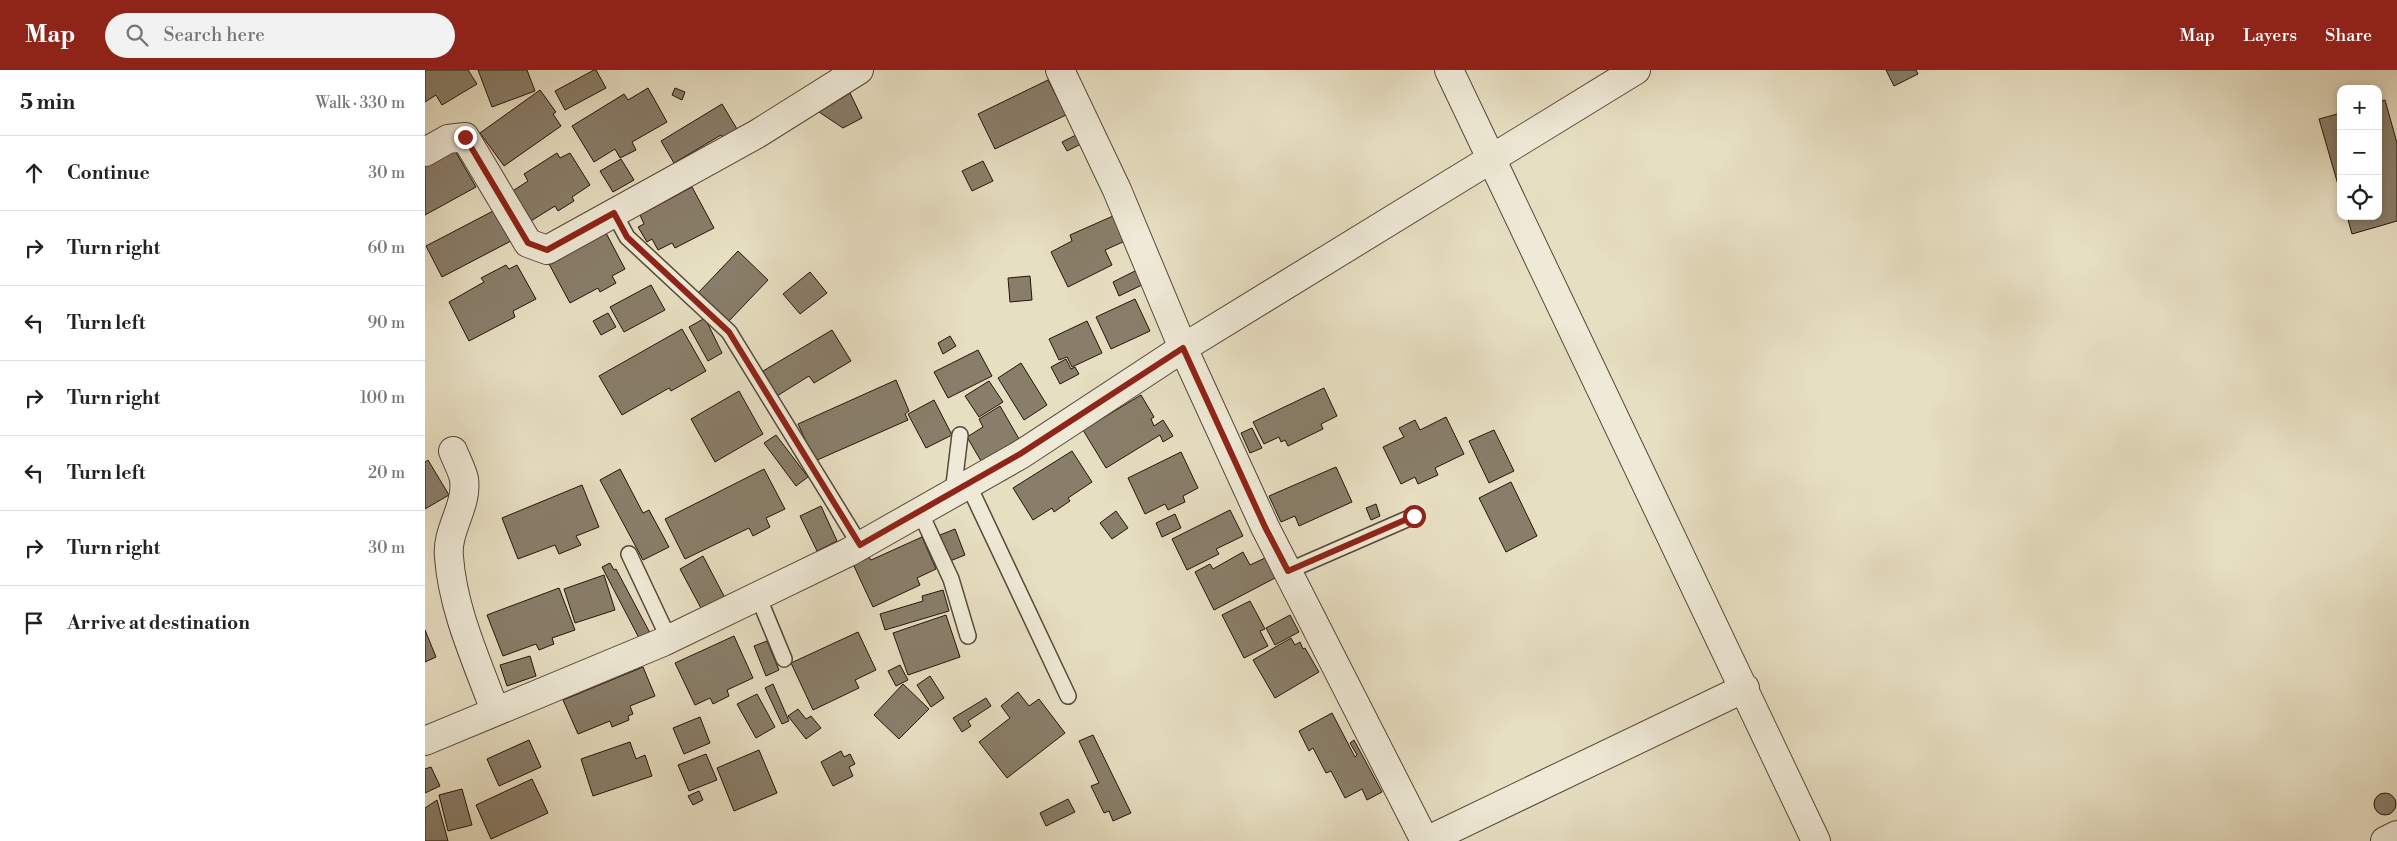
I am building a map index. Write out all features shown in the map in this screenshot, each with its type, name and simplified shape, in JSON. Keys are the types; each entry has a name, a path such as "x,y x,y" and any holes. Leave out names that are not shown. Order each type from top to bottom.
{"street":[{"path":"425,152 448,139 465,137 528,243 547,250 757,134 859,70"},
{"path":"1060,70 1117,190 1183,348 1265,527 1425,841 1745,688"},
{"path":"1449,70 1745,688 1816,841"},
{"path":"425,741 669,639 860,545 920,512 1020,454 1183,348 1636,70"},
{"path":"453,451 464,478 464,499 455,525 448,555 455,600 495,711"},
{"path":"2385,841 2397,835"}],"lane":[{"path":"614,213 627,237 729,332 860,545"},
{"path":"960,435 961,488 1068,696"},
{"path":"920,512 951,578 967,636"},
{"path":"1288,571 1414,516"},
{"path":"629,554 669,639"},
{"path":"758,596 784,659"}],"building":[{"path":"425,70 468,70 477,84 442,105 436,95 425,102"},
{"path":"478,70 527,70 535,91 492,107"},
{"path":"596,70 606,88 565,110 555,91"},
{"path":"1886,70 1916,70 1918,74 1894,86"},
{"path":"1048,80 1066,115 995,149 978,114"},
{"path":"648,88 667,122 632,142 636,150 620,158 615,149 594,162 572,126 624,94 628,100"},
{"path":"675,88 685,92 682,100 672,95"},
{"path":"540,90 556,112 553,114 561,126 504,166 480,133"},
{"path":"850,93 862,118 843,128 819,112"},
{"path":"2385,100 2397,143 2397,221 2352,234 2348,220 2382,220 2382,101"},
{"path":"722,104 740,134 725,143 721,135 674,163 661,141"},
{"path":"2337,114 2337,181 2319,119"},
{"path":"1076,135 1081,144 1067,151 1062,142"},
{"path":"454,149 476,187 425,215 425,166"},
{"path":"557,153 560,158 570,153 590,185 572,197 574,201 558,211 555,206 526,224 508,194 528,181 524,174"},
{"path":"621,159 634,180 613,192 600,171"},
{"path":"983,161 993,181 972,191 962,171"},
{"path":"692,187 714,228 675,248 672,243 658,250 652,239 647,242 638,227 644,224 640,215"},
{"path":"495,210 511,241 442,277 426,246"},
{"path":"1113,216 1125,241 1105,250 1112,265 1068,287 1051,252 1072,241 1070,235"},
{"path":"606,233 625,269 612,276 616,283 600,292 598,288 570,303 549,264"},
{"path":"738,251 768,280 728,322 698,293"},
{"path":"506,265 509,269 517,265 536,299 513,311 515,317 469,341 449,302 484,282 481,278"},
{"path":"1137,270 1144,284 1119,296 1113,282"},
{"path":"810,272 827,293 800,314 783,294"},
{"path":"1030,276 1032,300 1010,302 1008,278"},
{"path":"651,285 665,310 624,332 610,307"},
{"path":"1135,299 1150,331 1111,349 1096,317"},
{"path":"608,313 616,327 601,335 593,321"},
{"path":"705,318 722,353 708,361 689,327"},
{"path":"1087,321 1102,353 1072,367 1067,357 1059,360 1049,339"},
{"path":"682,329 706,371 671,391 669,388 622,415 599,376"},
{"path":"832,330 851,361 814,383 809,376 777,396 763,371"},
{"path":"950,336 956,346 943,354 938,343"},
{"path":"978,350 992,376 948,398 934,372"},
{"path":"1066,359 1071,369 1075,367 1079,374 1060,384 1051,367"},
{"path":"1021,363 1047,405 1024,420 998,378"},
{"path":"896,380 909,411 905,414 908,420 815,461 798,424"},
{"path":"989,381 1003,402 979,417 965,396"},
{"path":"1324,388 1337,416 1321,424 1323,429 1288,446 1285,440 1281,442 1279,437 1264,444 1253,422"},
{"path":"739,391 763,434 715,462 691,419"},
{"path":"1141,395 1154,417 1151,419 1154,426 1163,420 1173,436 1163,442 1160,435 1106,468 1083,430"},
{"path":"934,400 952,435 926,448 908,414"},
{"path":"1000,406 1019,439 981,461 967,437 983,427 979,419"},
{"path":"1446,417 1464,454 1435,468 1438,475 1418,484 1415,477 1401,484 1383,447 1404,437 1399,428 1415,420 1420,430"},
{"path":"1252,428 1262,448 1250,453 1241,433"},
{"path":"1494,430 1514,471 1489,483 1469,441"},
{"path":"776,435 808,477 796,486 764,443"},
{"path":"1072,451 1092,482 1068,498 1070,501 1054,512 1052,508 1033,520 1013,488"},
{"path":"1181,452 1198,488 1183,496 1185,502 1168,510 1165,504 1145,514 1128,478"},
{"path":"428,460 449,495 425,509 425,462"},
{"path":"1336,467 1352,502 1299,526 1295,516 1281,522 1269,496"},
{"path":"620,469 643,513 649,510 669,547 643,560 600,480"},
{"path":"764,469 785,509 766,518 770,527 753,536 749,528 685,559 665,519"},
{"path":"1511,482 1537,536 1506,552 1479,498"},
{"path":"582,485 599,527 576,536 581,545 559,554 555,545 518,559 502,518"},
{"path":"1376,504 1380,516 1371,520 1366,508"},
{"path":"821,506 837,541 817,551 800,516"},
{"path":"1230,510 1243,536 1216,549 1219,554 1187,570 1172,539"},
{"path":"1116,511 1128,528 1112,539 1100,523"},
{"path":"1175,514 1181,528 1162,537 1156,523"},
{"path":"955,529 965,555 950,561 940,535"},
{"path":"922,537 936,569 917,578 920,585 873,607 853,564 869,557 871,560"},
{"path":"1243,552 1250,565 1265,558 1275,578 1214,610 1195,572 1210,564 1213,569"},
{"path":"703,556 725,598 702,610 680,569"},
{"path":"610,563 614,570 616,569 650,633 639,638 602,567"},
{"path":"604,575 615,610 575,623 564,589"},
{"path":"559,588 575,630 552,638 554,644 539,650 536,644 503,656 487,615"},
{"path":"943,590 949,611 885,630 880,614 923,601 922,596"},
{"path":"1250,601 1265,629 1260,631 1268,646 1244,658 1222,615"},
{"path":"946,615 960,657 908,675 893,633"},
{"path":"1290,615 1299,632 1275,645 1266,628"},
{"path":"425,630 436,657 425,662"},
{"path":"858,632 876,670 855,680 859,688 813,710 791,663"},
{"path":"734,636 753,678 727,690 729,696 713,704 710,698 695,705 675,663"},
{"path":"1291,638 1295,645 1300,642 1303,649 1305,648 1319,672 1275,698 1253,660"},
{"path":"767,641 779,670 766,676 754,646"},
{"path":"530,656 536,676 507,686 500,665"},
{"path":"900,665 908,680 896,686 888,671"},
{"path":"643,667 655,696 630,706 633,714 628,716 629,720 612,727 610,721 578,734 563,700"},
{"path":"930,676 944,698 931,707 917,685"},
{"path":"773,684 789,721 782,724 765,688"},
{"path":"903,684 929,709 899,739 874,715"},
{"path":"1018,692 1029,706 1039,699 1065,733 1007,778 979,742 1010,718 1001,706"},
{"path":"757,694 775,727 756,738 737,704"},
{"path":"986,698 991,706 968,721 971,726 962,732 953,718"},
{"path":"798,709 806,719 811,716 821,728 806,739 788,716"},
{"path":"1332,713 1355,757 1357,755 1350,743 1354,740 1382,792 1367,800 1362,789 1345,798 1331,771 1326,773 1313,748 1309,751 1299,731"},
{"path":"700,717 710,743 684,754 673,728"},
{"path":"1093,735 1131,813 1113,821 1109,811 1104,813 1091,786 1099,783 1079,741"},
{"path":"529,740 541,767 499,786 487,759"},
{"path":"630,742 636,759 645,755 652,776 593,796 581,759"},
{"path":"759,750 777,793 734,811 717,768"},
{"path":"841,751 844,757 850,754 855,764 849,767 853,776 833,786 821,762"},
{"path":"706,754 717,780 689,791 678,765"},
{"path":"431,767 440,786 425,793 425,769"},
{"path":"532,779 548,813 491,839 476,805"},
{"path":"462,789 472,825 448,831 439,795"},
{"path":"699,791 703,800 693,805 688,796"},
{"path":"2385,793 2393,796 2396,804 2393,812 2385,815 2377,812 2374,804 2377,796"},
{"path":"1068,799 1075,812 1046,826 1040,813"},
{"path":"437,800 448,841 425,841 425,808"}],"route":[{"path":"465,137 528,243 547,250 614,213 627,237 729,332 860,545 1020,454 1183,348 1265,527 1288,571 1414,516"}]}
